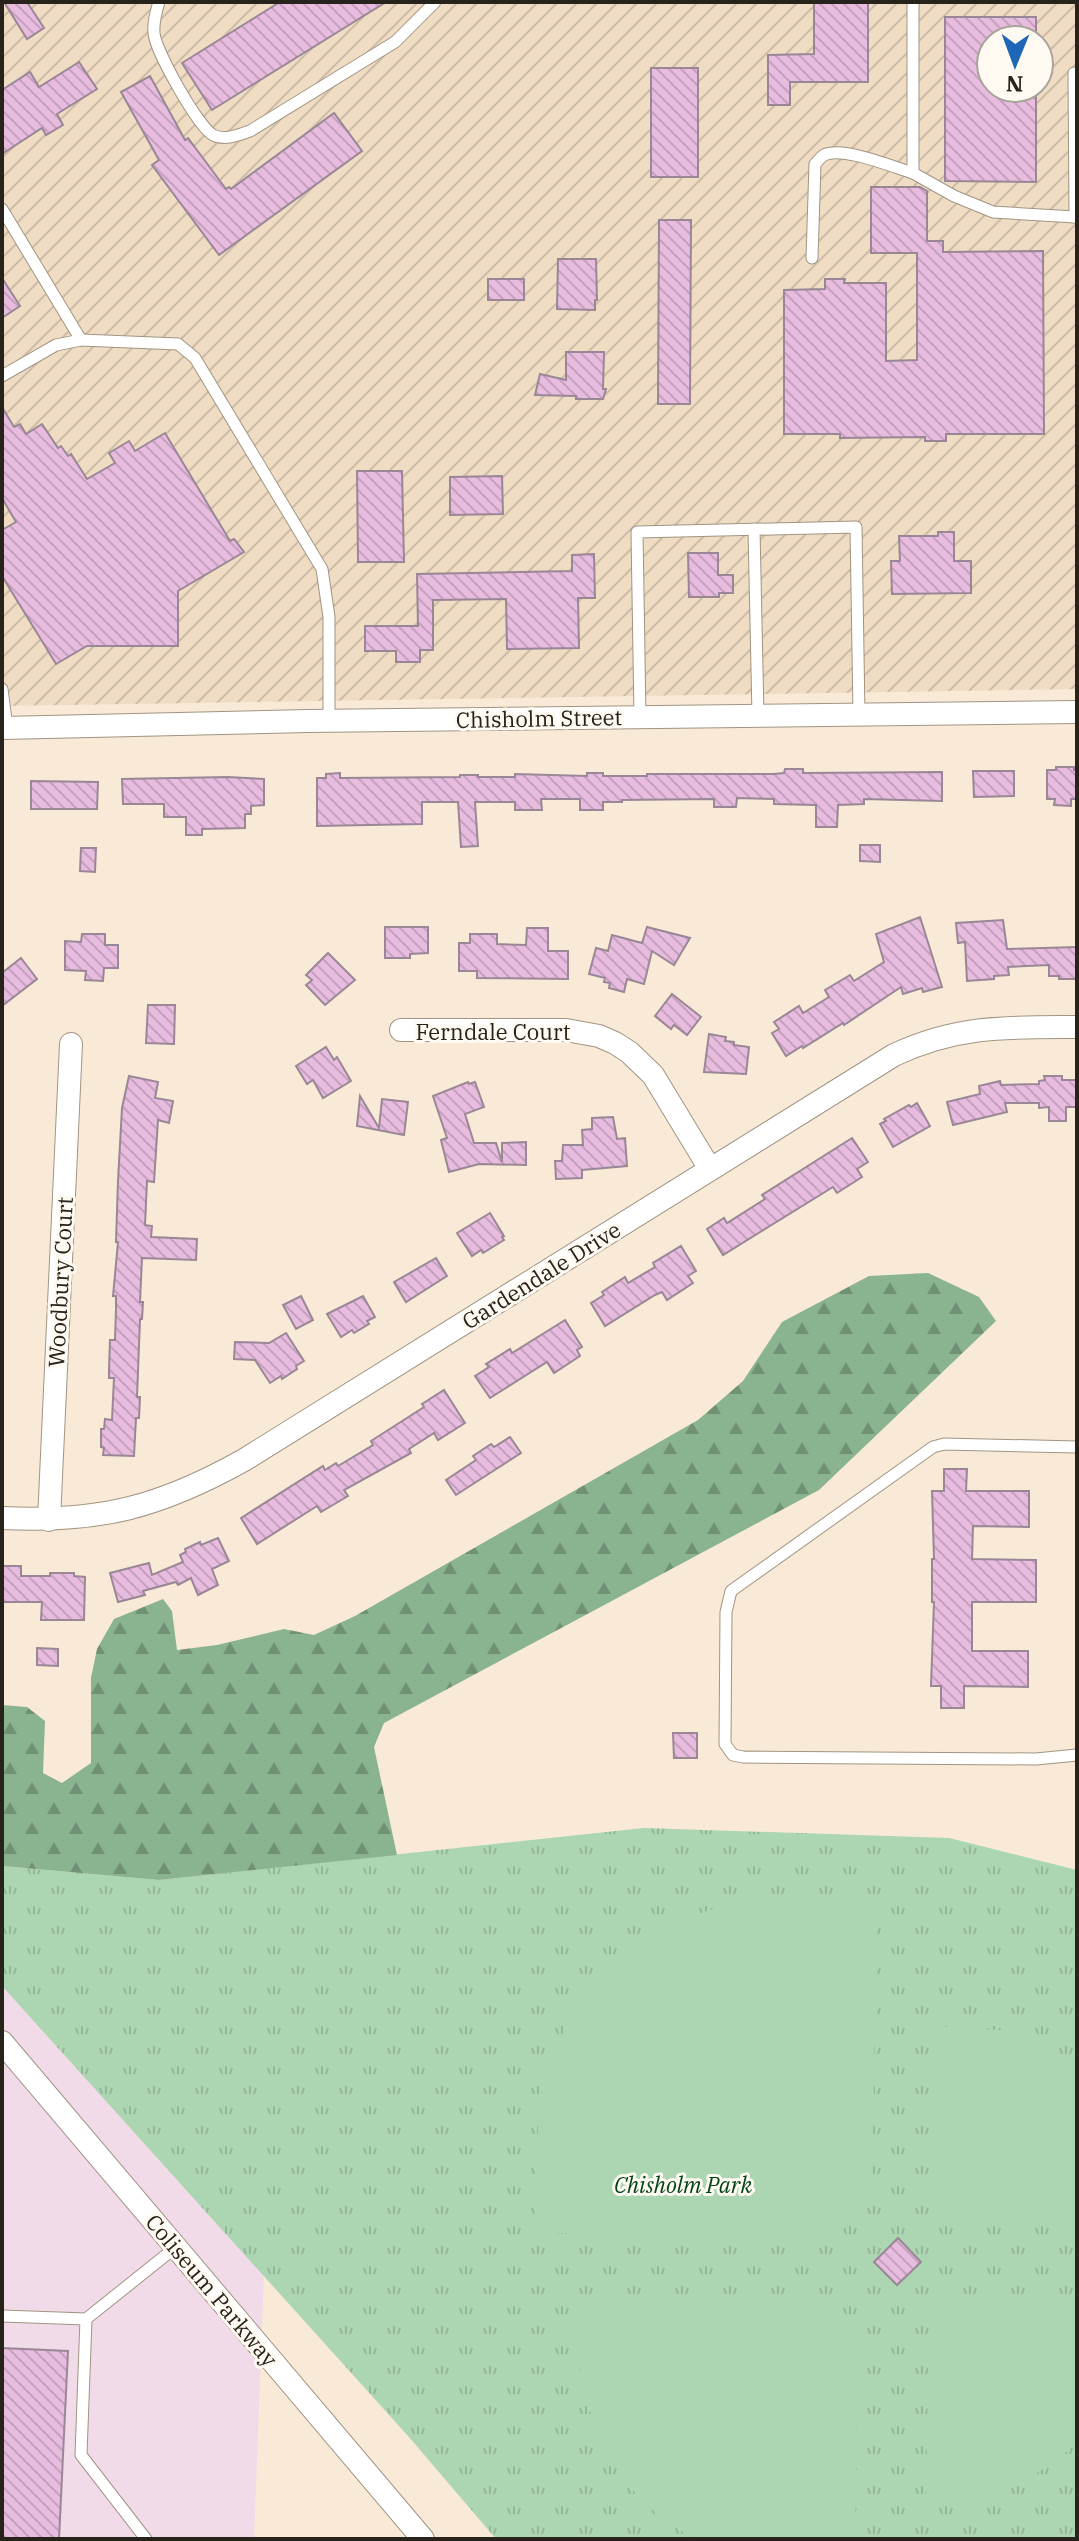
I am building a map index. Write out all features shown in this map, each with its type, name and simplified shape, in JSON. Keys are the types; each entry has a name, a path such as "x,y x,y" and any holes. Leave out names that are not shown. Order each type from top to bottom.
{"street":[{"name":"Chisholm Street","path":"4,728 1077,712"},
{"name":"Gardendale Drive","path":"2,1518 49,1520 87,1517 166,1498 206,1481 875,1066 914,1046 946,1035 979,1029 1077,1027"},
{"name":"Ferndale Court","path":"401,1030 566,1030 583,1031 607,1039 629,1052 653,1075 710,1169"},
{"name":"Woodbury Court","path":"49,1520 71,1044"},
{"name":"Coliseum Parkway","path":"2,2042 423,2539"}],"lane":[{"path":"159,2 154,20 158,50 201,125 215,136 232,137 250,131 395,42 435,2"},
{"path":"913,2 913,173"},
{"path":"812,258 815,164 823,155 851,155 913,173 954,196 993,212 1076,217 1074,73 1077,73"},
{"path":"2,209 81,340"},
{"path":"2,376 56,345 81,340 178,344 195,358 322,569 329,617 329,721"},
{"path":"640,717 637,532 856,527 859,715"},
{"path":"754,529 758,716"},
{"path":"2,689 4,728"},
{"path":"1077,1447 944,1444 933,1447 731,1591 726,1612 725,1744 733,1755 743,1757 1036,1759 1077,1755"},
{"path":"2,2316 86,2319 176,2247"},
{"path":"86,2319 81,2455 146,2539"}],"shaded area":[{"path":"2,2 1077,2 1077,689 2,706"},
{"path":"2,1986 264,2276 254,2539 2,2539"}],"green space":[{"path":"928,1273 979,1297 996,1321 819,1490 384,1723 374,1747 397,1855 159,1880 2,1866 2,1705 27,1707 45,1721 43,1773 62,1783 91,1763 91,1678 97,1649 114,1619 163,1599 172,1611 177,1650 217,1645 284,1629 314,1635 355,1616 698,1420 743,1381 782,1322 869,1276"},
{"name":"Chisholm Park","path":"644,1828 949,1838 1077,1870 1077,2539 496,2539 409,2437 2,1986 2,1866 159,1880"},
{"path":"813,1896 877,1898 872,2201 835,2237 534,2233 543,2079 566,2025 593,1976 623,1947 669,1924 725,1905"},
{"path":"930,2026 999,2030 1057,2055 1077,2076 1077,2225 944,2224 930,2213"},
{"path":"946,2295 1077,2295 1077,2442 1044,2469 1005,2487 971,2496 926,2497 929,2311"},
{"path":"577,2299 829,2300 858,2328 855,2539 692,2539 640,2501 608,2451 581,2391"}],"building":[{"path":"4,2 27,2 44,28 27,39"},
{"path":"280,2 386,2 212,110 182,63"},
{"path":"814,2 868,2 868,82 790,82 790,105 768,105 768,55 814,54"},
{"path":"945,17 1036,17 1036,24 975,24 975,104 1036,104 1036,182 945,181"},
{"path":"79,62 97,89 57,114 63,125 46,135 42,128 2,154 2,90 30,72 39,87"},
{"path":"651,68 698,68 698,177 651,177"},
{"path":"150,76 185,140 188,138 226,189 231,189 334,113 362,151 219,255 152,165 159,160 121,92"},
{"path":"871,187 920,187 927,191 927,241 943,241 943,252 1043,251 1044,434 946,434 946,441 925,441 925,437 840,438 840,434 784,434 784,290 825,289 825,279 845,279 844,283 886,283 886,361 917,360 917,253 871,253"},
{"path":"659,220 691,220 690,404 658,404"},
{"path":"558,259 596,259 595,310 557,309"},
{"path":"2,278 20,306 2,318"},
{"path":"488,279 524,279 524,300 488,300"},
{"path":"566,352 604,352 603,389 606,389 603,399 535,395 540,374 566,380"},
{"path":"2,407 14,427 20,424 26,434 42,424 58,448 61,446 68,456 71,454 87,479 115,463 109,453 129,441 135,451 165,433 230,541 234,539 244,552 178,591 178,646 87,646 56,664 2,576 2,530 16,522 2,498"},
{"path":"357,471 402,471 404,562 358,562"},
{"path":"502,476 503,514 450,515 450,477"},
{"path":"938,532 954,532 954,561 971,561 971,593 892,594 891,561 900,561 899,536 938,536"},
{"path":"688,553 718,553 718,575 733,575 733,593 719,593 719,597 689,597"},
{"path":"594,554 595,598 578,598 579,648 507,649 506,599 433,600 433,650 420,650 420,662 396,662 396,651 365,651 365,626 418,626 417,574 572,571 572,555"},
{"path":"1056,767 1074,767 1077,771 1077,799 1071,799 1071,806 1054,805 1055,799 1047,799 1047,770 1056,770"},
{"path":"785,769 803,769 803,773 942,772 942,801 864,799 864,804 838,805 837,827 816,827 816,805 774,804 774,799 737,798 736,807 714,807 714,799 622,800 603,802 603,810 580,810 580,799 541,799 542,810 515,810 515,802 475,802 478,846 461,847 458,802 422,802 422,824 317,826 317,778 326,778 326,774 340,773 340,778 515,777 515,774 587,776 587,773 647,776 774,774 784,773"},
{"path":"973,771 1014,771 1014,796 974,797"},
{"path":"122,779 264,779 264,805 251,806 251,814 245,814 245,828 202,829 202,835 186,835 186,817 164,817 164,804 123,804"},
{"path":"31,781 98,782 97,809 31,809"},
{"path":"860,845 880,845 880,862 860,861"},
{"path":"81,848 96,848 95,872 80,871"},
{"path":"920,917 942,987 923,992 922,988 903,994 901,987 844,1025 786,1056 772,1033 779,1029 774,1022 799,1006 803,1013 829,997 825,990 850,975 854,981 884,962 876,934"},
{"path":"1003,920 1007,949 1077,947 1077,979 1049,976 1049,965 1008,967 1009,975 967,981 965,942 958,943 956,923"},
{"path":"385,927 428,927 428,953 410,954 410,958 385,958"},
{"path":"647,927 690,938 674,965 652,951 644,984 627,979 624,992 609,988 610,983 604,982 605,978 589,974 596,948 608,951 612,935 642,943"},
{"path":"527,928 548,928 548,951 568,951 568,979 477,978 477,971 459,971 459,943 470,943 470,934 497,934 497,944 526,945"},
{"path":"82,934 105,934 105,945 118,945 118,968 104,968 103,981 85,980 86,971 65,970 65,941 81,942"},
{"path":"328,953 355,980 325,1005 306,985 312,980 306,975"},
{"path":"21,958 37,979 2,1006 2,973"},
{"path":"672,994 701,1017 687,1035 674,1025 671,1029 655,1016"},
{"path":"148,1005 175,1005 174,1044 146,1043"},
{"path":"709,1034 726,1037 725,1041 734,1042 734,1045 749,1047 746,1074 704,1072"},
{"path":"326,1047 334,1060 337,1057 351,1081 323,1098 313,1080 307,1084 296,1066"},
{"path":"129,1076 158,1082 155,1098 173,1101 169,1123 158,1120 154,1182 147,1181 145,1225 152,1226 151,1237 197,1239 196,1260 142,1258 140,1302 143,1302 137,1397 140,1397 134,1456 103,1455 104,1448 101,1447 101,1429 104,1429 105,1419 112,1420 114,1378 109,1378 110,1340 115,1340 116,1296 113,1296 118,1242 118,1181 122,1108"},
{"path":"1044,1076 1077,1080 1077,1107 1066,1107 1066,1121 1049,1121 1049,1107 1039,1108 1039,1103 1005,1103 1007,1112 953,1125 947,1102 980,1094 979,1086 1000,1081 1001,1085 1039,1084 1039,1081 1045,1080"},
{"path":"475,1082 484,1107 465,1114 474,1143 496,1143 502,1162 502,1143 526,1142 526,1165 479,1164 449,1172 441,1140 447,1138 433,1096"},
{"path":"360,1096 379,1128 382,1099 408,1102 404,1135 357,1126"},
{"path":"917,1103 930,1126 893,1147 880,1124"},
{"path":"613,1117 617,1139 625,1138 627,1166 582,1170 582,1178 556,1179 555,1161 562,1161 563,1145 583,1145 582,1130 592,1129 592,1118"},
{"path":"852,1138 868,1162 857,1169 862,1177 837,1193 833,1187 723,1255 707,1229 724,1218 727,1223 765,1199 762,1195"},
{"path":"490,1213 504,1240 472,1256 457,1233"},
{"path":"681,1246 696,1271 688,1276 693,1283 667,1300 662,1292 655,1295 605,1326 591,1303 625,1277 628,1283 655,1267 653,1263"},
{"path":"436,1258 447,1276 406,1302 394,1282"},
{"path":"301,1296 313,1320 296,1329 283,1305"},
{"path":"363,1296 375,1317 354,1333 352,1330 341,1337 327,1314"},
{"path":"565,1320 582,1347 577,1350 580,1356 554,1373 547,1362 490,1398 475,1376 489,1367 486,1364 510,1349 512,1353"},
{"path":"286,1333 304,1361 282,1379 281,1376 270,1383 255,1360 234,1359 235,1342 269,1343"},
{"path":"444,1390 465,1423 438,1440 434,1433 409,1449 411,1453 344,1490 348,1496 321,1512 317,1506 257,1544 241,1518 323,1466 325,1470 336,1463 338,1466 373,1445 371,1441 424,1407 422,1404"},
{"path":"510,1437 521,1453 456,1495 446,1480 476,1460 473,1456 491,1444 494,1447"},
{"path":"944,1469 967,1469 966,1491 1029,1491 1029,1527 973,1526 972,1559 1036,1560 1036,1602 972,1602 972,1651 1028,1651 1028,1687 964,1686 964,1708 941,1708 941,1686 931,1686 934,1602 932,1491 944,1491"},
{"path":"218,1538 229,1561 212,1569 218,1585 198,1595 191,1578 178,1585 176,1582 143,1591 145,1595 118,1602 110,1573 149,1563 152,1575 183,1562 180,1555 186,1552 185,1549"},
{"path":"2,1566 21,1566 21,1576 74,1573 74,1576 85,1577 84,1620 41,1620 42,1602 2,1602"},
{"path":"37,1648 58,1649 58,1666 37,1665"},
{"path":"673,1733 697,1733 697,1758 674,1758"},
{"path":"898,2238 921,2262 897,2285 874,2262"},
{"path":"2,2348 68,2351 59,2539 2,2539"}]}
